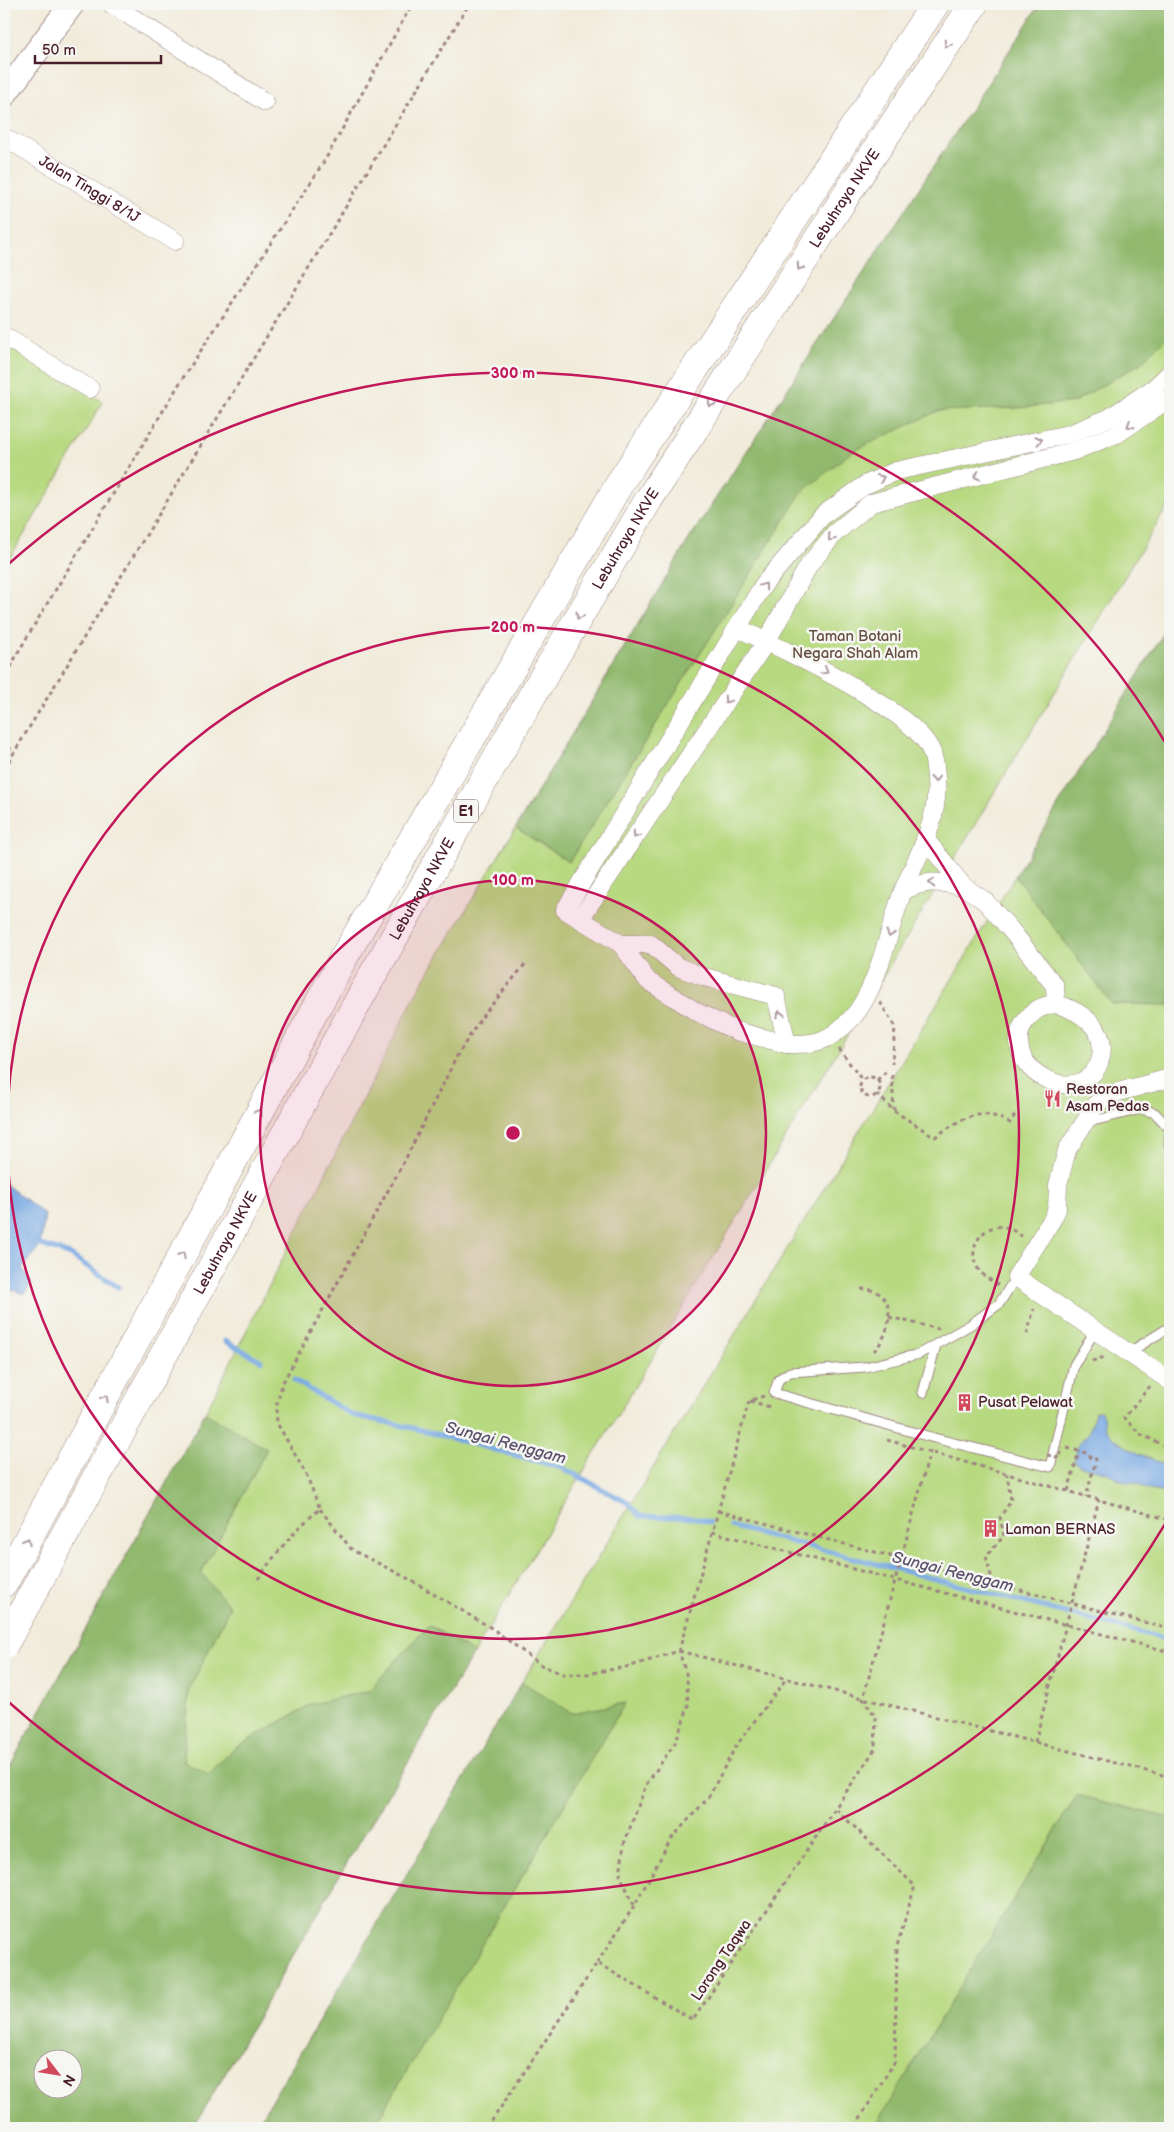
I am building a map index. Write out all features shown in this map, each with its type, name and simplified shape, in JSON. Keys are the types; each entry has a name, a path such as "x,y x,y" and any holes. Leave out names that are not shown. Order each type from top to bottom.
{"highway":[{"name":"E1","path":"4,1583 344,956 621,481 935,4"},
{"name":"Lebuhraya NKVE","path":"4,1645 371,978 541,681 649,500 862,171 974,4"}],"street":[{"path":"4,95 72,4"},
{"path":"111,4 265,102"},
{"name":"Jalan Tinggi 8/1J","path":"4,137 175,241"},
{"path":"4,336 90,389"},
{"path":"738,628 806,660 858,690 891,712 922,737 932,753 936,798 925,839 903,891 886,948 867,993 852,1018 830,1037 820,1042 787,1044 736,1031 698,1012 648,981 621,944 565,910 764,584 823,515 865,485 896,471 1069,434 1109,418 1154,388 1170,373"},
{"path":"580,919 766,642 809,565 835,533 871,503 1074,451 1117,434 1170,398"},
{"path":"925,839 963,886 985,901 1010,929 1055,986 1056,1004"},
{"path":"903,891 920,883 935,882 963,886"},
{"path":"621,944 651,944 678,967 704,977 776,996 787,1044"},
{"path":"1048,1004 1056,1004 1076,1010 1086,1017 1096,1028 1102,1040 1100,1063 1093,1073 1073,1085 1060,1084 1046,1079 1036,1072 1026,1061 1020,1049 1019,1037 1022,1026 1028,1016 1048,1004"},
{"path":"1093,1073 1111,1094"},
{"path":"1170,1078 1111,1094 1097,1103 1067,1150 1058,1185 1056,1209 1011,1284 1095,1331 1170,1381"}],"lane":[{"path":"1084,1123 1141,1109 1156,1113 1170,1129 1169,1145"},
{"path":"1011,1284 999,1304 957,1333 919,1354 865,1367 790,1372 779,1380 774,1393 934,1438 1050,1467 1074,1365 1095,1331"},
{"path":"1128,1353 1170,1327"},
{"path":"923,1393 936,1345"}],"path":[{"path":"4,682 17,654 180,381 325,160 412,4"},
{"path":"4,769 469,4"},
{"path":"4,731 12,755"},
{"path":"526,963 481,1018 457,1056 407,1156 282,1384 276,1408 277,1423 306,1474 320,1509 352,1550 416,1583 493,1629 542,1665 562,1674 587,1674 631,1666 679,1651 1170,1777"},
{"path":"867,993 883,1004 895,1027 892,1064"},
{"path":"830,1037 862,1080 860,1089 864,1096 873,1097 877,1094 880,1085 876,1080 870,1077 862,1080"},
{"path":"876,1080 887,1071"},
{"path":"892,1075 894,1111"},
{"path":"877,1094 894,1111 935,1137 956,1122 973,1115 989,1114 1010,1123 1015,1115"},
{"path":"1011,1284 980,1271 976,1264 974,1249 978,1239 993,1228 1004,1227 1015,1231 1036,1245"},
{"path":"862,1289 882,1294 886,1303 888,1317 884,1336 876,1350 870,1354"},
{"path":"1027,1334 1034,1308"},
{"path":"888,1317 957,1333"},
{"path":"1153,1383 1124,1418 1140,1434 1170,1448"},
{"path":"634,1906 620,1875 624,1844 646,1785 674,1743 688,1708 687,1677 679,1651 749,1400 774,1393"},
{"path":"863,1699 934,1438"},
{"path":"1047,1454 1060,1458 1062,1447"},
{"path":"1073,1450 1090,1454 1090,1458 1096,1459 1086,1497"},
{"path":"1068,1491 1079,1451"},
{"path":"993,1584 986,1556 1004,1536 1000,1517 1011,1501 1007,1474 1170,1520"},
{"path":"1035,1742 1099,1500"},
{"path":"258,1579 292,1534 320,1509"},
{"path":"718,1511 1170,1629"},
{"path":"712,1532 1170,1652"},
{"path":"487,2128 634,1906 671,1839 708,1798 736,1746 786,1679"},
{"name":"Lorong Taqwa","path":"598,1962 694,2020 875,1750 876,1717 863,1699"},
{"path":"836,1809 915,1886 897,1946 896,2061 854,2128"}],"green space":[{"name":"Taman Botani Negara Shah Alam","path":"1040,4 1170,4 1170,502 349,1859 193,2128 4,2128 4,1777 205,1413 418,990 688,541"},
{"path":"1040,4 1170,4 1170,334 1141,363 1074,402 1019,408 938,411 851,452 802,492 569,862 516,828 688,541"},
{"path":"4,343 103,402 4,568"},
{"path":"1170,623 1170,2128 255,2128 522,1682"},
{"path":"1170,623 1170,1005 1112,1004 1015,876"},
{"path":"205,1413 267,1449 201,1573 230,1607 189,1690 184,1761 208,1774 235,1748 311,1704 368,1691 429,1625 474,1653 349,1859 193,2128 4,2128 4,1777"},
{"path":"522,1682 571,1713 625,1703 373,2128 255,2128"},
{"path":"1077,1795 1170,1818 1170,2128 874,2128"}],"water":[{"path":"4,1183 45,1215 40,1246 22,1268 32,1283 24,1294 14,1290 4,1299"},
{"path":"1100,1411 1103,1415 1106,1429 1117,1441 1145,1456 1170,1466 1170,1494 1150,1490 1136,1483 1121,1481 1105,1472 1078,1465 1074,1460 1079,1443 1089,1433 1095,1412"}],"waterway":[{"name":"Sungai Renggam","path":"35,1243 69,1254 118,1287"},
{"name":"Sungai Renggam","path":"225,1341 262,1361"},
{"name":"Sungai Renggam","path":"294,1380 352,1415 413,1428 563,1468 630,1504 639,1516 697,1518 710,1522"},
{"name":"Sungai Renggam","path":"730,1526 1170,1640"}],"place":[{"name":"Restoran Asam Pedas","path":"1052,1098"},
{"name":"Pusat Pelawat","path":"964,1402"},
{"name":"Laman BERNAS","path":"991,1529"}]}
